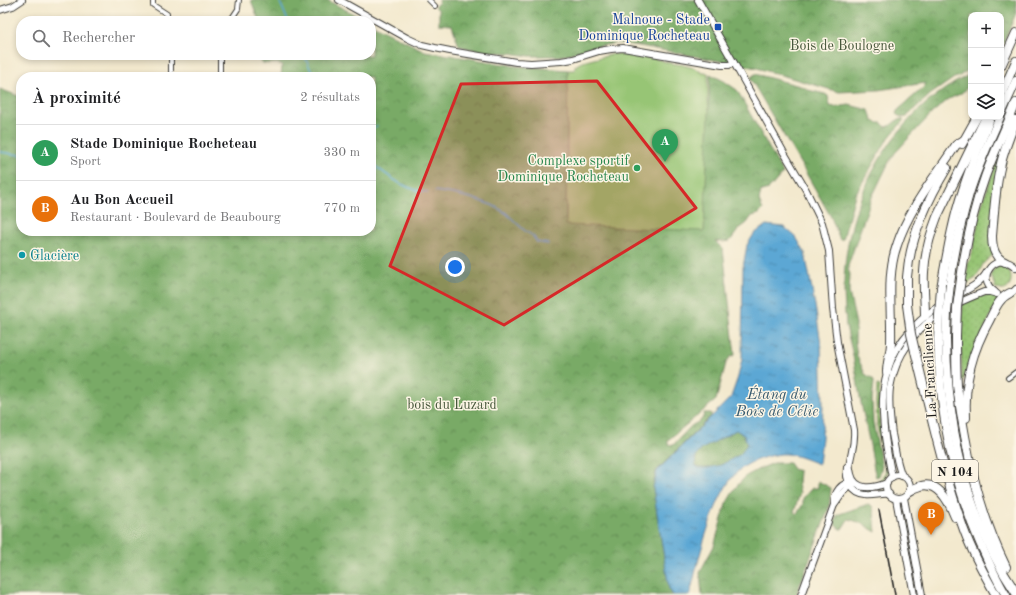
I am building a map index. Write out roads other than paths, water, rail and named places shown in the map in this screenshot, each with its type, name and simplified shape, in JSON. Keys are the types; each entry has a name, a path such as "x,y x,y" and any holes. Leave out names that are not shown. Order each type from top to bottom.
{"highway":[{"path":"1004,59 1016,33"},
{"path":"1004,88 1016,61"},
{"path":"1004,107 1016,81"},
{"path":"1010,584 1009,573 990,532 969,459 957,386 956,336 957,307 961,279 968,236 978,197 1016,103"},
{"path":"975,120 934,190 919,223 910,258 907,278 908,304 915,351 950,487 965,531 996,595"},
{"path":"925,316 924,272 925,259 931,231 985,120"},
{"name":"La Francilienne","path":"990,120 962,191 951,232 941,288 939,315 947,361 950,407 959,456 984,534 1004,574 1016,592"},
{"name":"La Francilienne","path":"999,120 985,150 958,234 939,362 942,408 958,483 977,536 1006,595"},
{"path":"1012,265 1000,259 995,252 992,246 992,236 1000,167 1016,120"},
{"path":"887,372 887,364 891,346 890,284 896,246 915,207 956,145 964,140"},
{"path":"964,430 966,422 966,387 974,353 983,331 1000,301 1013,291"},
{"path":"907,495 925,485 932,486 939,490 947,501 959,526 965,531"}],"main road":[{"path":"0,10 13,6 22,0"},
{"path":"698,0 806,190 822,223 829,251 837,342 854,430 854,444 846,474 856,490 862,494"},
{"path":"342,1 368,16"},
{"path":"376,21 422,45 450,52 509,61 531,63 561,61 599,51 624,48 722,65 734,63"},
{"path":"997,294 991,290 986,279 990,268 993,264 999,262 1012,265"},
{"path":"892,477 882,416 883,391 887,372 897,349 903,340 925,316 944,302 977,284 988,272"},
{"path":"902,476 897,461 890,416 890,402 894,371 907,345 918,331 945,310 984,292 1004,295 1013,291"},
{"path":"834,505 833,502 842,485 851,483 869,488 887,483 892,477 895,476 907,478 910,488 907,495 922,595"},
{"path":"801,595 834,505 851,483"},
{"path":"887,483 887,491 896,499 914,595"},
{"path":"841,496 852,493 866,495 889,494"},
{"path":"896,499 907,495"}],"street":[{"path":"153,0 154,5 166,14 166,16"},
{"path":"233,16 238,9 238,0"},
{"path":"429,0 436,6"},
{"path":"171,60 171,72"},
{"path":"220,60 220,72"},
{"path":"1008,378 1016,372"}],"water":[{"name":"Étang du Bois de Célie","path":"766,225 784,227 796,237 805,253 821,344 823,403 822,438 819,464 795,456 781,454 760,459 741,469 732,478 715,509 702,546 690,595 673,595 669,589 653,488 657,471 731,397 742,359 743,267 747,245 754,234","holes":["736,430 744,435 747,444 741,454 721,465 708,468 699,468 695,465 696,456 702,449"]}],"waterway":[{"path":"279,0 286,16"},
{"path":"306,60 312,72"},
{"path":"0,152 16,154"},
{"path":"376,167 404,186 419,191 428,192"},
{"path":"435,191 471,198 492,205 506,213 524,230 533,236 537,242 548,244"}],"railway":[{"path":"879,510 895,595"}],"place":[{"name":"Malnoue - Stade Dominique Rocheteau","path":"718,27"},
{"name":"Stade Dominique Rocheteau","path":"665,162"},
{"name":"Complexe sportif Dominique Rocheteau","path":"637,168"},
{"name":"Glacière","path":"22,255"},
{"name":"Au Bon Accueil","path":"931,535"}],"park label":[{"name":"Bois de Boulogne","path":"842,45"},
{"name":"bois du Luzard","path":"452,404"}]}
